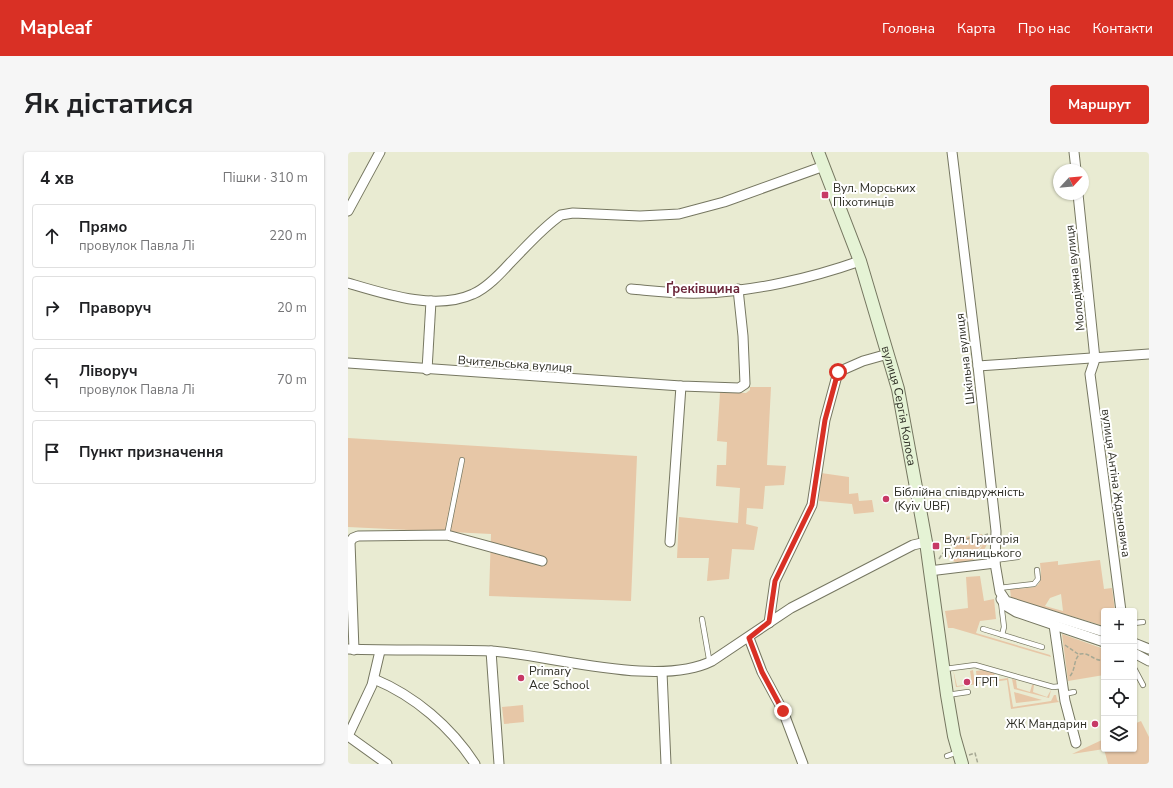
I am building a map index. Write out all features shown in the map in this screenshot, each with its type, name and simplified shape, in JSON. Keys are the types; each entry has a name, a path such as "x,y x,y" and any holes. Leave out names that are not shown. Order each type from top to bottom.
{"street":[{"path":"348,211 380,152"},
{"name":"вулиця Сергія Колоса","path":"818,152 860,262 898,389 932,571 943,669 958,757"},
{"name":"Шкільна вулиця","path":"952,152 996,531 995,561 999,589"},
{"path":"1074,152 1075,164"},
{"path":"348,283 378,292 431,302 461,299 474,293 504,269 555,219 566,213 640,216 679,214 724,202 824,166"},
{"name":"Молодіжна вулиця","path":"1079,200 1095,359"},
{"path":"631,289 701,293 738,289 792,281 860,262"},
{"name":"Вчительська вулиця","path":"348,364 681,386 739,388 745,384 743,336 738,289"},
{"path":"428,370 431,302"},
{"path":"769,622 775,581 812,505 824,427 838,372 863,361 888,354"},
{"path":"978,366 1095,359 1149,354"},
{"name":"вулиця Антіна Ждановича","path":"1095,359 1090,374 1121,608"},
{"path":"670,542 681,386"},
{"path":"542,562 447,535 350,537 351,649 380,651 491,651 620,669 662,672 683,671 712,662 791,608 913,545 926,542"},
{"path":"932,571 995,561"},
{"path":"999,589 1003,602 1012,610 1101,641"},
{"path":"999,589 1001,596 1006,601 1101,631"},
{"path":"1054,625 1063,690 1076,744"},
{"path":"749,638 762,672 783,711 802,764"},
{"path":"1136,644 1149,650"},
{"path":"380,651 374,679 348,736 387,764"},
{"path":"491,651 499,764"},
{"path":"1137,655 1149,661"},
{"path":"662,672 666,764"},
{"path":"374,679 403,694 440,721 453,734 475,764"}],"lane":[{"path":"447,535 462,460"},
{"path":"995,561 1018,557"},
{"path":"1002,635 1004,627 999,589 1034,584 1038,579 1037,570"},
{"path":"702,619 709,659 712,662"},
{"path":"1137,623 1143,622"},
{"path":"983,629 1042,647"},
{"path":"943,669 975,665 1074,692"},
{"path":"1137,674 1143,685"},
{"path":"947,695 968,692"}],"path":[{"path":"932,571 944,551 963,538 980,536 996,531"},
{"path":"1063,642 1076,653 1086,654 1098,661 1101,660"},
{"path":"1069,678 1074,669 1076,659 1080,654"},
{"path":"958,757 975,753 978,764"}],"shaded area":[{"path":"750,387 771,387 767,465 786,466 784,485 765,486 763,509 747,508 746,524 758,527 754,550 732,549 729,579 707,581 709,558 677,558 679,517 738,523 740,488 716,486 717,465 726,465 727,442 717,441 720,392 746,393 750,390"},
{"path":"348,438 637,456 631,601 489,596 491,534 348,527"},
{"path":"821,473 849,477 849,494 858,493 859,501 872,500 874,512 854,514 852,504 819,501"},
{"path":"982,534 983,544 972,555 962,557 958,550 955,550 953,539"},
{"path":"986,537 988,539 987,545 984,550 974,559 961,563 949,559 949,555 952,552 958,554 962,558 971,556 980,549"},
{"path":"1100,560 1104,589 1112,588 1115,608 1101,608 1101,625 1011,598 1010,589 1032,588 1039,583 1041,579 1040,563 1058,561 1058,565","holes":["1061,594 1063,611 1045,606 1050,598"]},
{"path":"980,576 984,601 994,599 996,619 980,621 976,633 1050,655 1051,657 953,628 948,628 945,611 968,608 966,577"},
{"path":"1062,634 1101,648 1101,676 1068,681"},
{"path":"953,669 957,686 972,684 970,671 973,670 975,683 1008,678 1013,707 1051,701 1054,695 1056,695 1059,702 1011,709 1007,680 956,687"},
{"path":"983,670 994,673 995,677 977,680 976,671"},
{"path":"1012,679 1016,680 1017,688 1030,692 1032,685 1034,685 1033,692 1047,697 1051,690 1049,698 1014,689"},
{"path":"1014,692 1042,700 1016,703"},
{"path":"523,705 524,722 504,724 502,707"},
{"path":"1141,721 1149,737 1149,764 1108,764 1105,752 1137,752 1137,723"},
{"path":"1101,740 1101,749 1072,754"}],"place":[{"name":"Вул. Морських Піхотинців","path":"825,195"},
{"name":"Біблійна співдружність (Kyiv UBF)","path":"886,499"},
{"name":"Вул. Григорія Гуляницького","path":"936,546"},
{"name":"Primary Ace School","path":"521,678"},
{"name":"ГРП","path":"967,682"},
{"name":"ЖК Мандарин","path":"1095,724"}],"district":[{"name":"Ґреківщина","path":"703,289"}],"route":[{"path":"783,711 762,672 749,638 769,622 775,581 779,569 799,534 812,505 825,420 838,372"}]}
